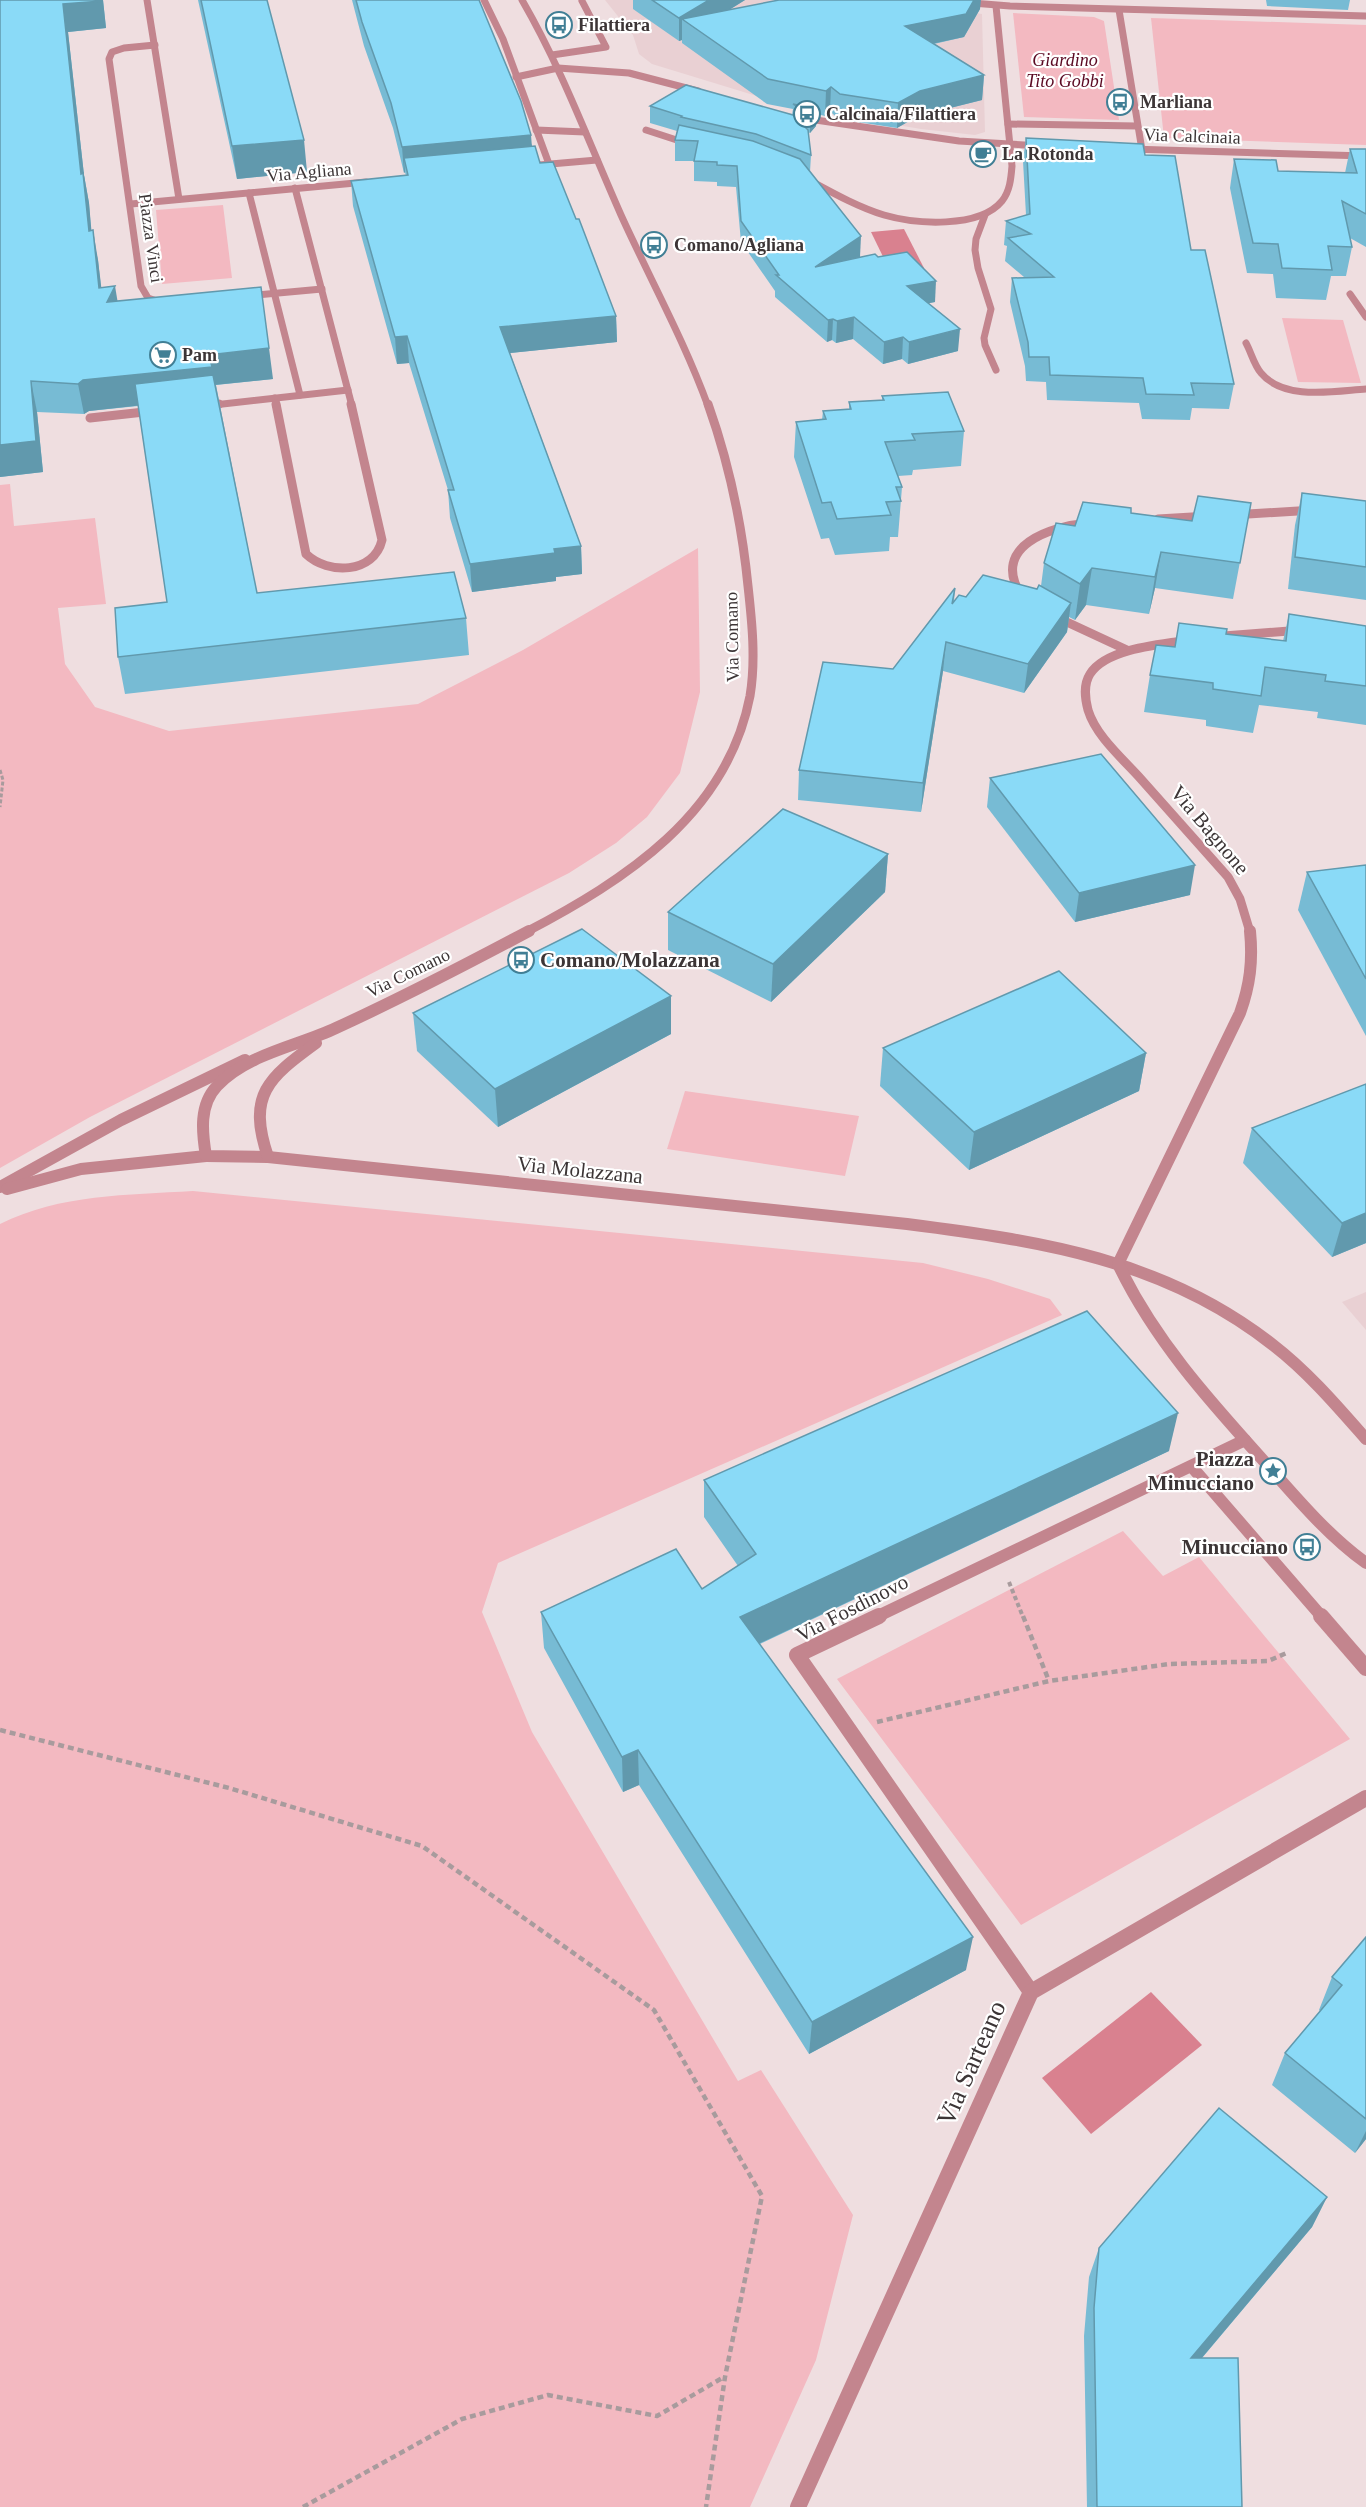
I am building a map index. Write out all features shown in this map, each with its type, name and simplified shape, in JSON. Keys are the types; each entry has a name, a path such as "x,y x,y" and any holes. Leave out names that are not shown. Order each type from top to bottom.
{"street":[{"name":"Piazza Vinci","path":"147,0 179,200"},
{"path":"484,0 503,39 549,164"},
{"name":"Via Comano","path":"206,1156 202,1134 205,1107 209,1095 227,1077 256,1062 334,1030 558,915 603,889 647,859 680,829 719,776 747,711 752,686 751,614 746,560 729,471 698,379 597,160 552,55 522,0"},
{"path":"934,0 996,6 1366,16"},
{"path":"1141,0 1142,10"},
{"path":"552,55 606,47 582,1"},
{"path":"996,6 1012,166 1009,188 1003,200 985,215 976,239 975,250 978,268 991,309 985,345 996,370"},
{"path":"1119,10 1142,150"},
{"name":"Piazza Vinci","path":"155,45 119,49 112,52 110,57 142,290 154,301 171,303"},
{"path":"516,77 558,68 601,68 635,72 702,92"},
{"path":"790,115 900,134 1010,145 1044,146"},
{"path":"1008,124 1137,126"},
{"path":"536,130 585,132"},
{"path":"646,130 696,146"},
{"name":"Via Calcinaia","path":"1121,149 1366,156"},
{"path":"526,166 597,160"},
{"path":"798,174 859,206 902,220 938,223 985,215"},
{"name":"Via Agliana","path":"131,204 374,181"},
{"path":"275,398 306,554 314,563 322,566 347,568 372,559 378,555 382,545 348,390 295,188"},
{"path":"249,193 300,395"},
{"path":"233,298 322,289"},
{"path":"1350,294 1366,317"},
{"path":"1246,343 1262,373 1281,387 1318,392 1366,389"},
{"path":"197,406 348,390"},
{"path":"90,418 162,410"},
{"path":"1226,515 1320,510"},
{"path":"1144,520 1215,516"},
{"path":"1030,602 1016,589 1011,578 1014,558 1018,553 1036,537 1052,530 1098,523"},
{"path":"1047,612 1127,650"},
{"path":"1216,637 1308,630"},
{"name":"Via Bagnone","path":"1118,1264 1244,1002 1252,973 1252,942 1245,910 1234,887 1221,868 1114,750 1091,718 1084,701 1087,681 1099,664 1127,650 1205,639"},
{"path":"268,1157 262,1142 259,1124 261,1103 268,1084 289,1062 334,1030"},
{"name":"Via Comano","path":"0,1187 68,1146 205,1078 286,1043 334,1030"},
{"name":"Via Molazzana","path":"0,1191 51,1174 122,1162 206,1156 268,1157 991,1234 1083,1252 1118,1264"},
{"path":"1118,1264 1183,1289 1257,1334 1298,1366 1366,1439"},
{"path":"1118,1264 1130,1291 1162,1341 1245,1440 1304,1505 1365,1560"},
{"path":"1245,1440 1192,1467 1366,1668"},
{"name":"Via Fosdinovo","path":"1031,1992 797,1655 1192,1467"},
{"name":"Via Sarteano","path":"798,2507 1031,1992 1366,1798"}],"path":[{"path":"0,770 3,780 0,807"},
{"path":"1007,1579 1050,1681"},
{"path":"877,1723 1050,1681 1169,1664 1268,1661 1289,1652"},
{"path":"0,1730 229,1788 422,1846 654,2010 762,2196 725,2377 706,2507"},
{"path":"303,2507 462,2419 548,2395 657,2416 725,2377"}],"shaded area":[{"path":"605,0 888,0 982,14 985,132 975,135 921,129 796,108 652,64 639,54 633,35"},
{"path":"904,229 924,268 890,271 871,232"},
{"path":"1366,1292 1366,1330 1342,1302"},
{"path":"1151,1992 1202,2045 1091,2134 1042,2078"}],"green space":[{"name":"Giardino Tito Gobbi","path":"1013,13 1094,17 1104,21 1119,120 1024,117"},
{"path":"1151,18 1366,25 1366,145 1164,138"},
{"path":"223,205 232,278 162,284 156,210"},
{"path":"1282,318 1343,320 1361,383 1298,382"},
{"path":"10,484 14,526 95,518 106,604 58,608 65,664 95,707 169,731 418,704 523,650 698,548 700,692 680,773 647,817 616,843 569,873 90,1117 0,1168 0,485"},
{"path":"685,1091 859,1116 845,1176 667,1149"},
{"path":"193,1191 923,1263 988,1279 1050,1299 1062,1315 498,1563 482,1612 532,1732 738,2081 761,2070 853,2215 816,2360 750,2507 0,2507 0,1224 23,1214 70,1201 119,1195"},
{"path":"1123,1531 1163,1576 1199,1557 1350,1739 1021,1925 837,1679"}],"building":[{"path":"0,0 102,0 63,4 81,174 83,173 89,231 93,230 99,288 115,286 107,302 261,287 269,348 209,355 212,367 83,380 78,384 31,381 36,441 0,445"},
{"path":"201,0 267,0 304,140 232,146"},
{"path":"356,0 479,0 521,101 531,135 402,147 391,103"},
{"path":"652,0 709,0 679,18"},
{"path":"779,0 974,0 966,14 905,26 984,75 920,91 898,103 840,94 831,87 826,91 768,79 682,19"},
{"path":"686,85 793,115 808,130 811,155 756,134 681,117 650,106"},
{"path":"793,104 817,109 810,116"},
{"path":"679,125 753,141 800,159 861,236 815,267 875,254 878,257 907,252 936,281 907,286 960,329 909,342 903,337 884,342 854,317 837,321 828,320 776,275 779,275 741,221 737,166 694,161 698,141 675,140"},
{"path":"1026,138 1143,144 1145,155 1175,156 1191,250 1205,250 1234,384 1191,383 1194,395 1146,394 1143,378 1050,375 1049,357 1029,357 1028,342 1012,278 1054,277 1008,238 1031,234 1006,221 1030,214"},
{"path":"535,146 540,163 553,162 576,219 579,219 616,316 500,327 581,546 554,549 555,553 470,564 448,490 454,490 407,336 395,337 351,181 408,175 404,158"},
{"path":"1350,149 1366,149 1366,214 1342,201 1352,247 1328,246 1332,270 1282,268 1278,244 1253,243 1234,159 1276,160 1278,171 1357,173"},
{"path":"213,375 257,593 454,572 466,618 118,657 115,608 167,602 135,384"},
{"path":"948,392 964,431 912,434 915,440 885,442 902,487 896,487 901,501 886,502 891,515 837,519 831,502 822,503 796,422 826,419 823,411 851,409 849,402 884,400 882,396"},
{"path":"1302,493 1366,501 1366,567 1295,557"},
{"path":"1198,496 1251,503 1240,563 1161,552 1155,577 1092,568 1080,584 1044,563 1056,523 1075,526 1083,502 1131,508 1131,513 1192,521"},
{"path":"983,575 1037,589 1039,585 1071,603 1028,664 946,642 923,783 799,770 823,662 893,669 955,588 952,604 959,595 966,597"},
{"path":"1289,614 1366,626 1366,686 1325,681 1326,675 1265,667 1261,696 1213,689 1213,683 1150,675 1156,645 1175,647 1179,623 1227,629 1226,634 1286,641"},
{"path":"1101,754 1195,865 1079,893 990,778"},
{"path":"783,809 888,854 773,964 668,912"},
{"path":"1366,865 1366,979 1307,872"},
{"path":"582,929 671,996 495,1089 413,1013"},
{"path":"1059,971 1146,1053 974,1132 883,1048"},
{"path":"1366,1084 1366,1213 1342,1223 1252,1128"},
{"path":"1087,1311 1178,1413 740,1617 973,1937 812,2022 638,1750 622,1757 541,1612 676,1549 702,1589 756,1554 704,1480"},
{"path":"1366,1937 1366,2119 1285,2053 1342,1985 1332,1977"},
{"path":"1219,2108 1327,2197 1191,2358 1238,2358 1242,2507 1097,2507 1094,2308 1099,2248"}],"place":[{"name":"Filattiera","path":"559,25"},
{"name":"Marliana","path":"1120,102"},
{"name":"Calcinaia/Filattiera","path":"807,114"},
{"name":"La Rotonda","path":"983,154"},
{"name":"Comano/Agliana","path":"654,245"},
{"name":"Pam","path":"163,355"},
{"name":"Comano/Molazzana","path":"521,960"},
{"name":"Piazza Minucciano","path":"1273,1471"},
{"name":"Minucciano","path":"1307,1547"}]}
